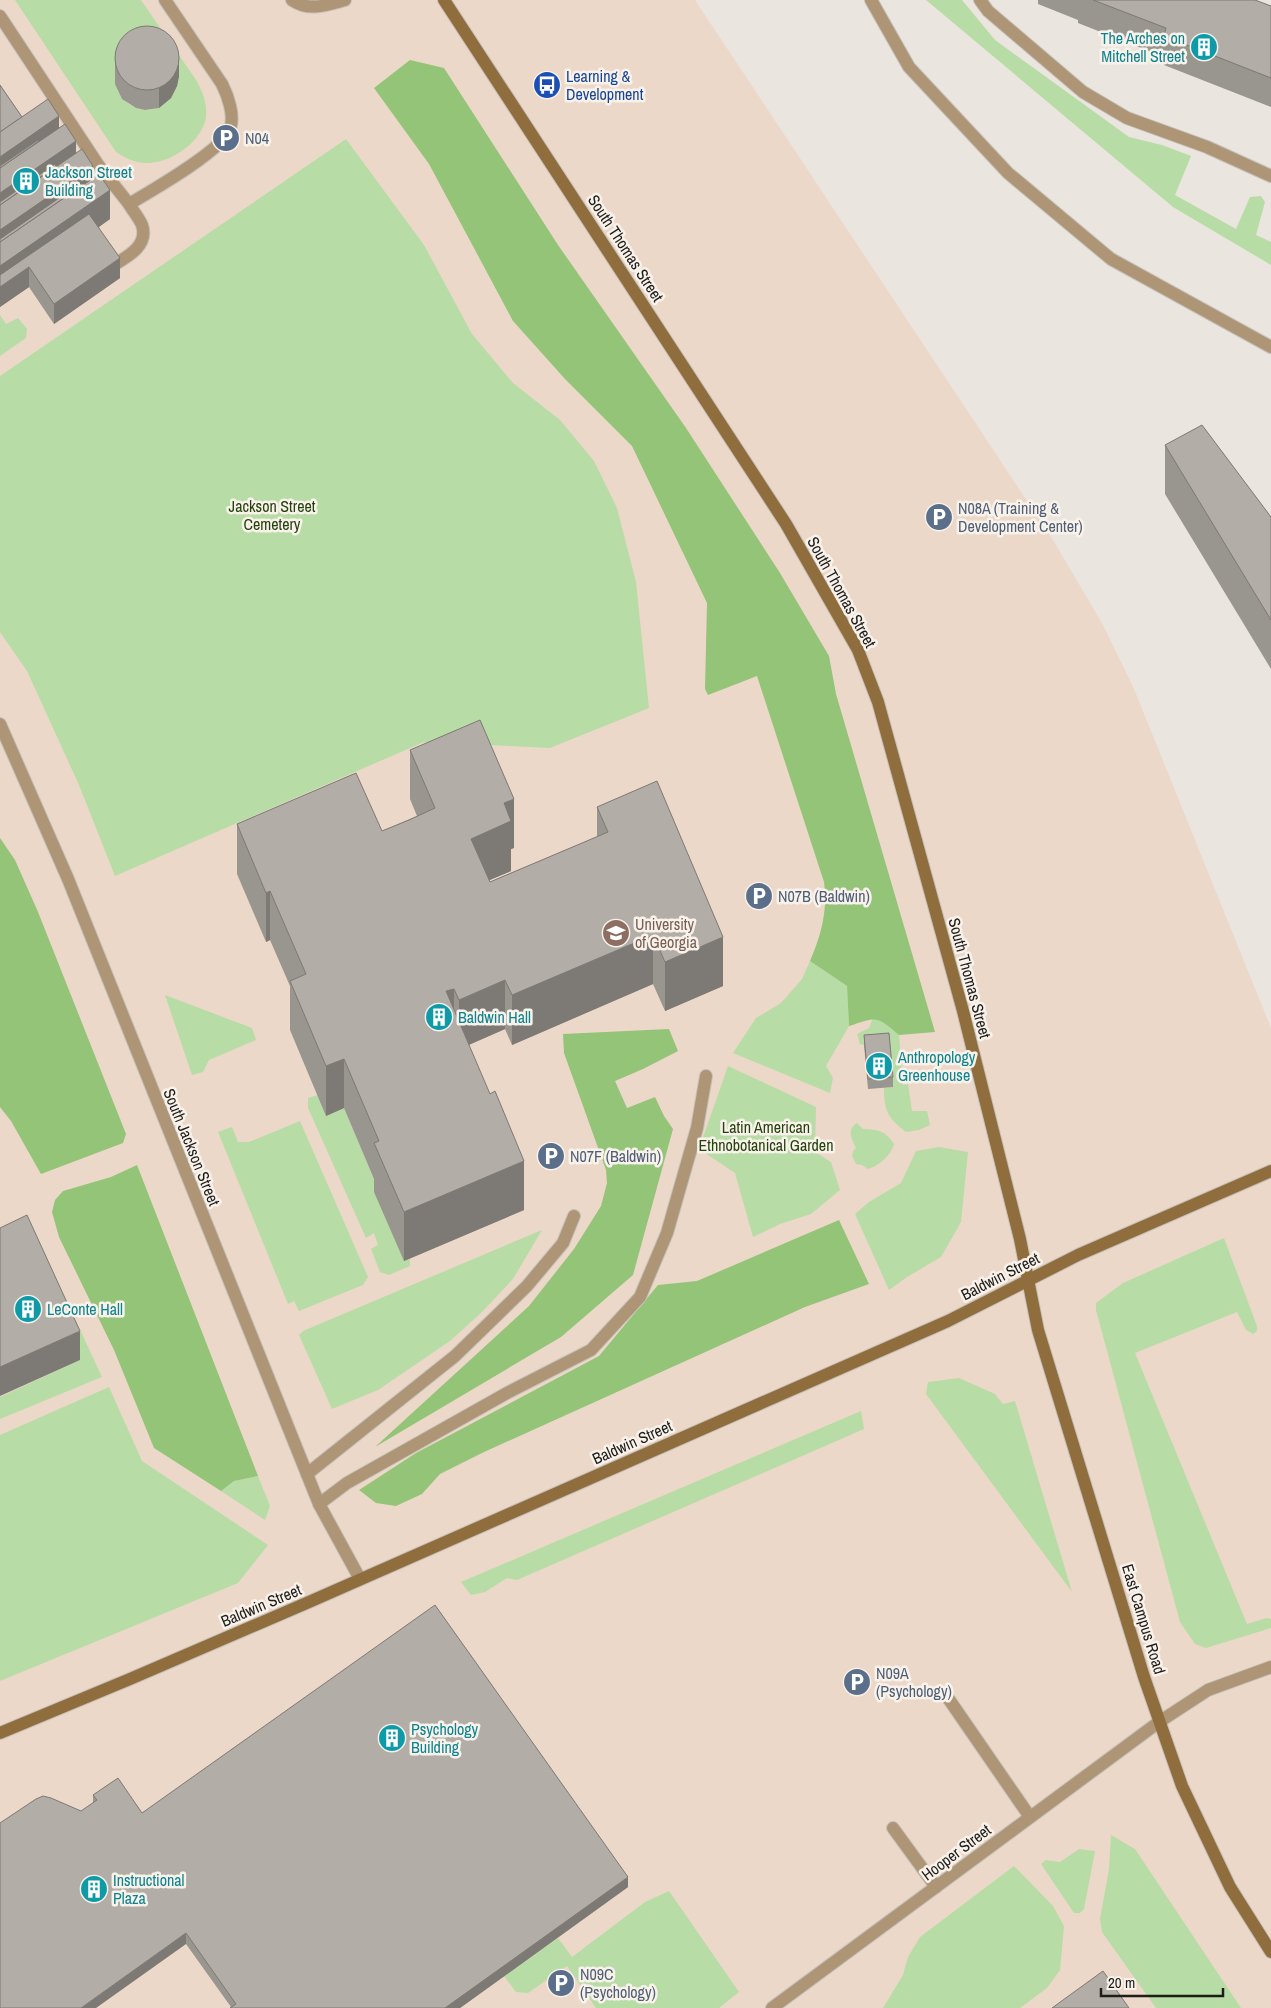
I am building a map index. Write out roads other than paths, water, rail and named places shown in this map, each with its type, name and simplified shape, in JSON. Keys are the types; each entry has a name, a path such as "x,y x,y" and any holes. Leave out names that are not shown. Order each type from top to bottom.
{"main road":[{"name":"South Thomas Street","path":"444,0 786,524 858,650 878,702 963,1011 1020,1239 1027,1280"},
{"name":"Baldwin Street","path":"0,1733 130,1679 948,1321 1078,1255 1271,1171"},
{"name":"East Campus Road","path":"1027,1280 1038,1330 1159,1722 1182,1786 1230,1887 1271,1952"}],"street":[{"path":"129,204 174,177 222,142 231,128 231,112 228,97 222,84 165,0"},
{"path":"292,0 318,8 345,0"},
{"path":"871,0 910,67 1008,173 1111,259 1271,347"},
{"path":"980,0 988,11 1083,92 1126,118 1207,147 1271,176"},
{"path":"0,16 99,166 129,204 142,225 143,240 136,250 112,266"},
{"name":"South Jackson Street","path":"0,724 68,879 319,1504 360,1579"},
{"path":"319,1504 347,1483 507,1393 591,1350 640,1297 667,1233 696,1128 706,1076"},
{"path":"307,1474 455,1356 520,1292 563,1243 574,1216"},
{"name":"Hooper Street","path":"772,2008 1159,1722 1208,1690 1271,1667"},
{"path":"948,1698 1030,1817"},
{"path":"893,1828 936,1887"}],"place":[{"name":"The Arches on Mitchell Street","path":"1204,47"},
{"name":"Learning & Development","path":"547,85"},
{"name":"N04","path":"226,138"},
{"name":"Jackson Street Building","path":"26,181"},
{"name":"N08A (Training & Development Center)","path":"939,517"},
{"name":"N07B (Baldwin)","path":"759,896"},
{"name":"University of Georgia","path":"616,933"},
{"name":"Baldwin Hall","path":"439,1017"},
{"name":"Anthropology Greenhouse","path":"879,1066"},
{"name":"N07F (Baldwin)","path":"551,1156"},
{"name":"LeConte Hall","path":"28,1309"},
{"name":"N09A (Psychology)","path":"857,1682"},
{"name":"Psychology Building","path":"392,1738"},
{"name":"Instructional Plaza","path":"94,1889"},
{"name":"N09C (Psychology)","path":"561,1983"}],"park label":[{"name":"Jackson Street Cemetery","path":"272,515"},
{"name":"Latin American Ethnobotanical Garden","path":"766,1136"}]}
